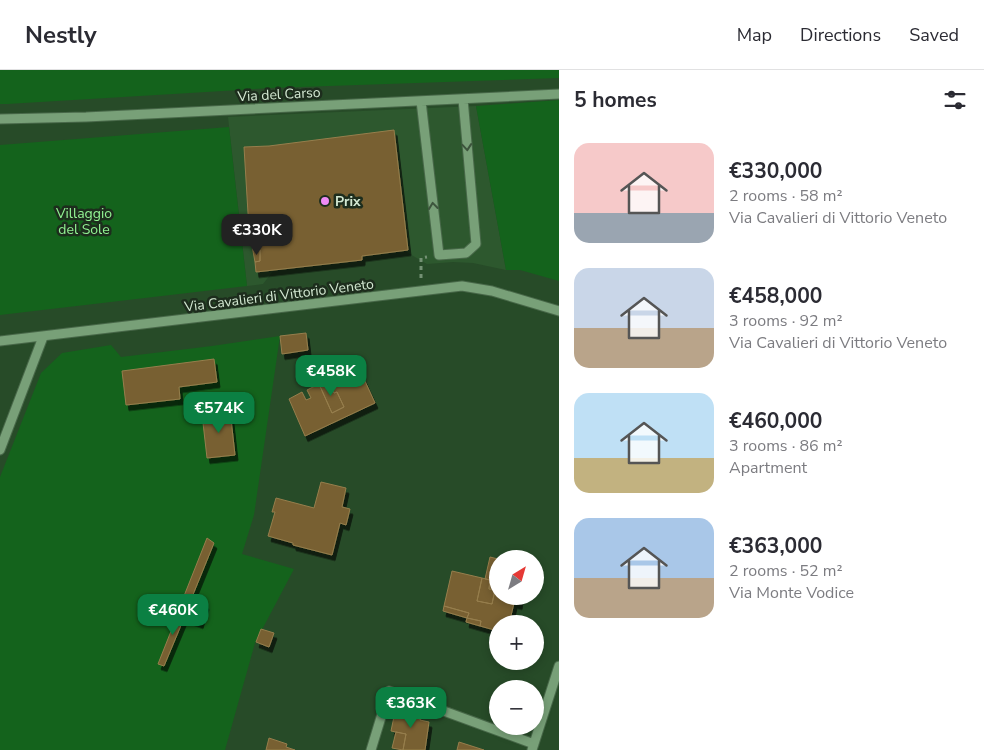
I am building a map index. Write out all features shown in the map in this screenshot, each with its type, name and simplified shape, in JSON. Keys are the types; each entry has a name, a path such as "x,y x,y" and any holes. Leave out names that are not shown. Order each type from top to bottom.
{"street":[{"name":"Via del Carso","path":"0,119 86,117 559,94"},
{"path":"421,101 439,255 466,253 476,244 463,99"},
{"name":"Via Cavalieri di Vittorio Veneto","path":"0,341 462,286 492,291 559,311"},
{"path":"0,450 44,337"},
{"path":"371,750 389,691 533,747 559,666"}],"path":[{"path":"422,291 421,258 439,255"}],"shaded area":[{"path":"476,106 506,270 473,263 427,264 403,250 277,266 263,284 247,286 228,117"}],"green space":[{"path":"0,70 559,70 559,78 271,88 0,104"},
{"path":"559,100 559,281 520,270 506,270 476,106"},
{"name":"Villaggio del Sole","path":"229,127 247,286 0,315 0,145"},
{"path":"280,336 254,515 242,554 294,569 255,643 225,750 0,750 0,477 41,373 62,353 111,345 121,357"}],"building":[{"name":"Prix","path":"394,130 408,250 362,256 362,260 256,272 255,262 260,261 260,250 253,251 248,213 244,147 269,146"},
{"path":"260,250 260,261 255,262 253,251"},
{"path":"306,333 308,350 282,354 280,336"},
{"path":"214,359 217,382 179,387 180,399 126,405 122,371"},
{"path":"358,366 375,403 305,436 289,399 302,392 306,400 311,398 307,390 319,384 332,413 344,407 337,392 334,393 327,380 344,373 348,381 353,378 349,370"},
{"path":"327,380 334,393 337,392 344,407 332,413 319,384"},
{"path":"230,410 235,455 207,458 202,414"},
{"path":"321,482 346,488 342,507 350,509 346,525 340,523 332,555 293,545 293,543 268,536 275,512 272,512 276,498 314,508"},
{"path":"207,538 214,543 192,597 184,596"},
{"path":"489,561 489,580 485,579"},
{"path":"452,571 482,578 477,601 489,603 489,605 514,605 511,615 489,615 489,628 480,626 481,621 467,618 469,613 444,606"},
{"path":"482,578 489,580 489,603 477,601"},
{"path":"194,599 206,604 202,616 189,611"},
{"path":"181,606 187,611 164,666 158,664"},
{"path":"444,606 469,613 467,618 443,611"},
{"path":"189,611 202,616 200,623 187,618"},
{"path":"467,618 481,621 480,626 466,622"},
{"path":"261,629 274,633 269,647 256,642"},
{"path":"396,707 413,712 421,716 420,720 429,722 425,750 403,750 406,734 391,731"},
{"path":"396,732 406,734 403,750 392,748"},
{"path":"269,738 287,744 286,747 295,750 266,750"},
{"path":"459,742 484,750 457,750"}],"place":[{"name":"Prix","path":"325,201"}]}
